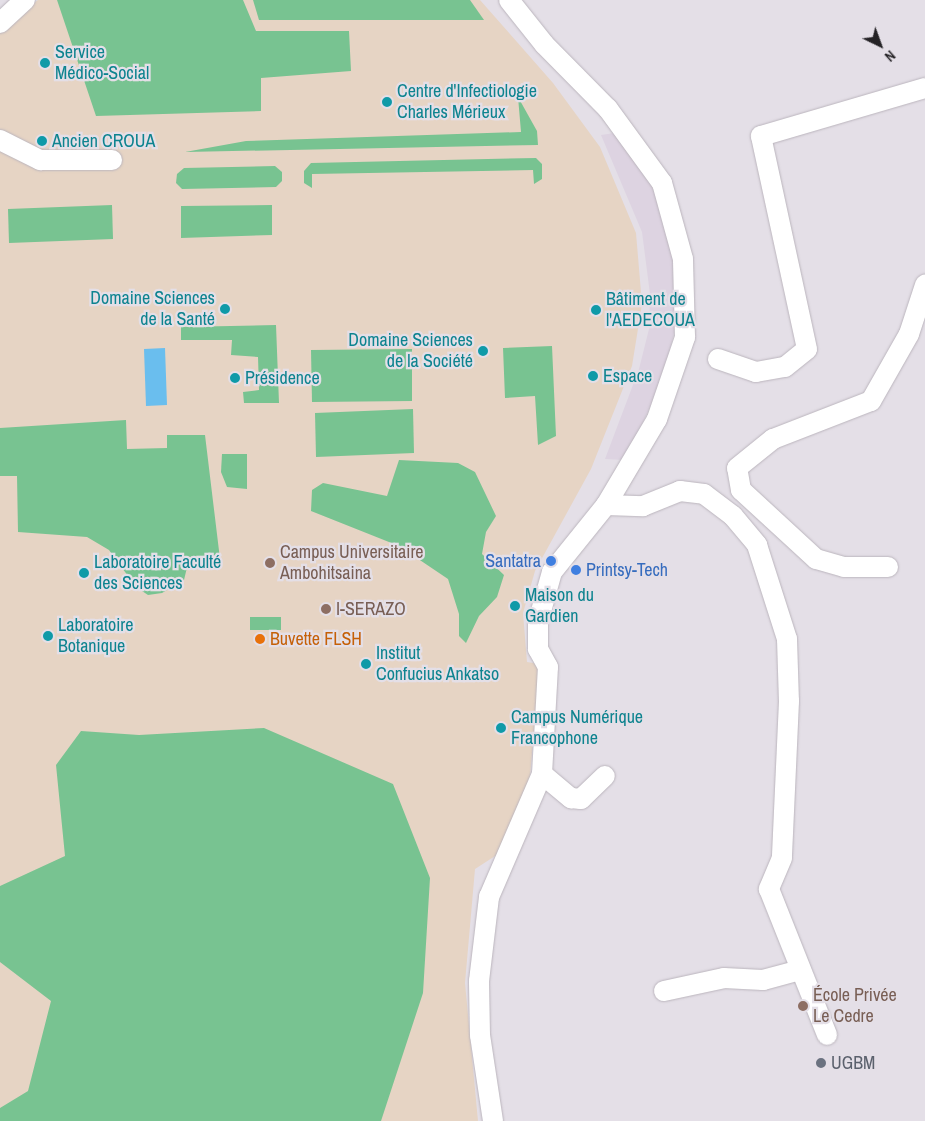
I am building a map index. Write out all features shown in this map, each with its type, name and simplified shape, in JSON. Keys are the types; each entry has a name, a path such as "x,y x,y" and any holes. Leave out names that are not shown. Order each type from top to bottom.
{"street":[{"path":"0,22 25,0"},
{"path":"493,1121 480,1035 479,981 489,897 542,774 548,667 538,649 538,622 552,572 606,505 657,419 685,337 683,259 662,183 608,108 544,44 509,0"},
{"path":"718,359 756,372 785,367 807,349 761,136 925,88"},
{"path":"0,140 40,160 112,160"},
{"path":"888,568 844,567 816,559 741,490 737,468 773,439 871,401 909,334 925,285"},
{"path":"606,505 642,506 680,491 704,494 733,516 757,545 787,639 789,701 782,858 769,889 826,1035"},
{"path":"542,774 571,798 581,799 605,776"},
{"path":"664,991 724,978 763,980 800,970"}],"shaded area":[{"name":"Campus Universitaire Ambohitsaina","path":"38,0 480,0 553,83 600,147 636,233 642,304 632,366 591,469 535,571 523,613 527,662 540,664 529,787 506,849 475,869 465,983 478,1121 0,1121 0,28"},
{"path":"621,132 657,187 676,272 677,320 663,380 625,460 605,459 639,369 649,329 650,294 642,232 601,135"}],"green space":[{"path":"57,0 243,0 256,31 349,31 351,71 261,78 261,111 96,116"},
{"path":"253,0 470,0 484,20 259,20"},
{"path":"518,97 537,131 538,145 185,152 246,141 521,132"},
{"path":"536,158 542,164 542,179 534,184 533,170 312,174 312,188 304,183 304,171 311,163"},
{"path":"275,166 282,172 282,181 276,187 182,189 176,183 177,174 184,168"},
{"path":"112,205 113,239 9,243 8,209"},
{"path":"272,205 272,235 181,238 181,206"},
{"path":"276,325 279,403 244,403 243,392 259,390 258,357 231,355 232,340 181,340 181,327"},
{"path":"552,346 556,436 538,445 535,396 505,398 503,348"},
{"path":"412,349 412,401 312,402 311,350"},
{"path":"413,409 414,453 316,457 315,413"},
{"path":"126,420 127,449 167,448 167,435 205,435 220,559 189,559 184,580 162,593 148,595 136,587 109,550 87,537 18,532 17,476 0,476 0,428"},
{"path":"222,454 247,454 247,489 227,487 221,472"},
{"path":"399,460 458,463 475,472 496,516 486,532 482,554 504,575 497,597 479,616 466,643 459,636 459,614 448,579 399,546 311,511 312,490 323,483 387,496"},
{"path":"250,617 281,617 281,630 250,630"},
{"path":"264,728 393,784 430,878 423,993 381,1121 0,1121 0,1108 28,1091 51,1001 0,962 0,886 65,856 56,765 81,731 139,735"}],"water":[{"path":"165,348 167,405 146,406 144,349"}],"place":[{"name":"Service Médico-Social","path":"45,63"},
{"name":"Centre d'Infectiologie Charles Mérieux","path":"387,102"},
{"name":"Ancien CROUA","path":"42,141"},
{"name":"Domaine Sciences de la Santé","path":"225,309"},
{"name":"Bâtiment de l'AEDECOUA","path":"596,310"},
{"name":"Domaine Sciences de la Société","path":"483,351"},
{"name":"Espace","path":"593,376"},
{"name":"Présidence","path":"235,378"},
{"name":"Santatra","path":"551,561"},
{"name":"Campus Universitaire Ambohitsaina","path":"270,563"},
{"name":"Printsy-Tech","path":"576,570"},
{"name":"Laboratoire Faculté des Sciences","path":"84,573"},
{"name":"Maison du Gardien","path":"515,606"},
{"name":"I-SERAZO","path":"326,609"},
{"name":"Laboratoire Botanique","path":"48,636"},
{"name":"Buvette FLSH","path":"260,639"},
{"name":"Institut Confucius Ankatso","path":"366,664"},
{"name":"Campus Numérique Francophone","path":"501,728"},
{"name":"École Privée Le Cedre","path":"803,1006"},
{"name":"UGBM","path":"821,1063"}]}
